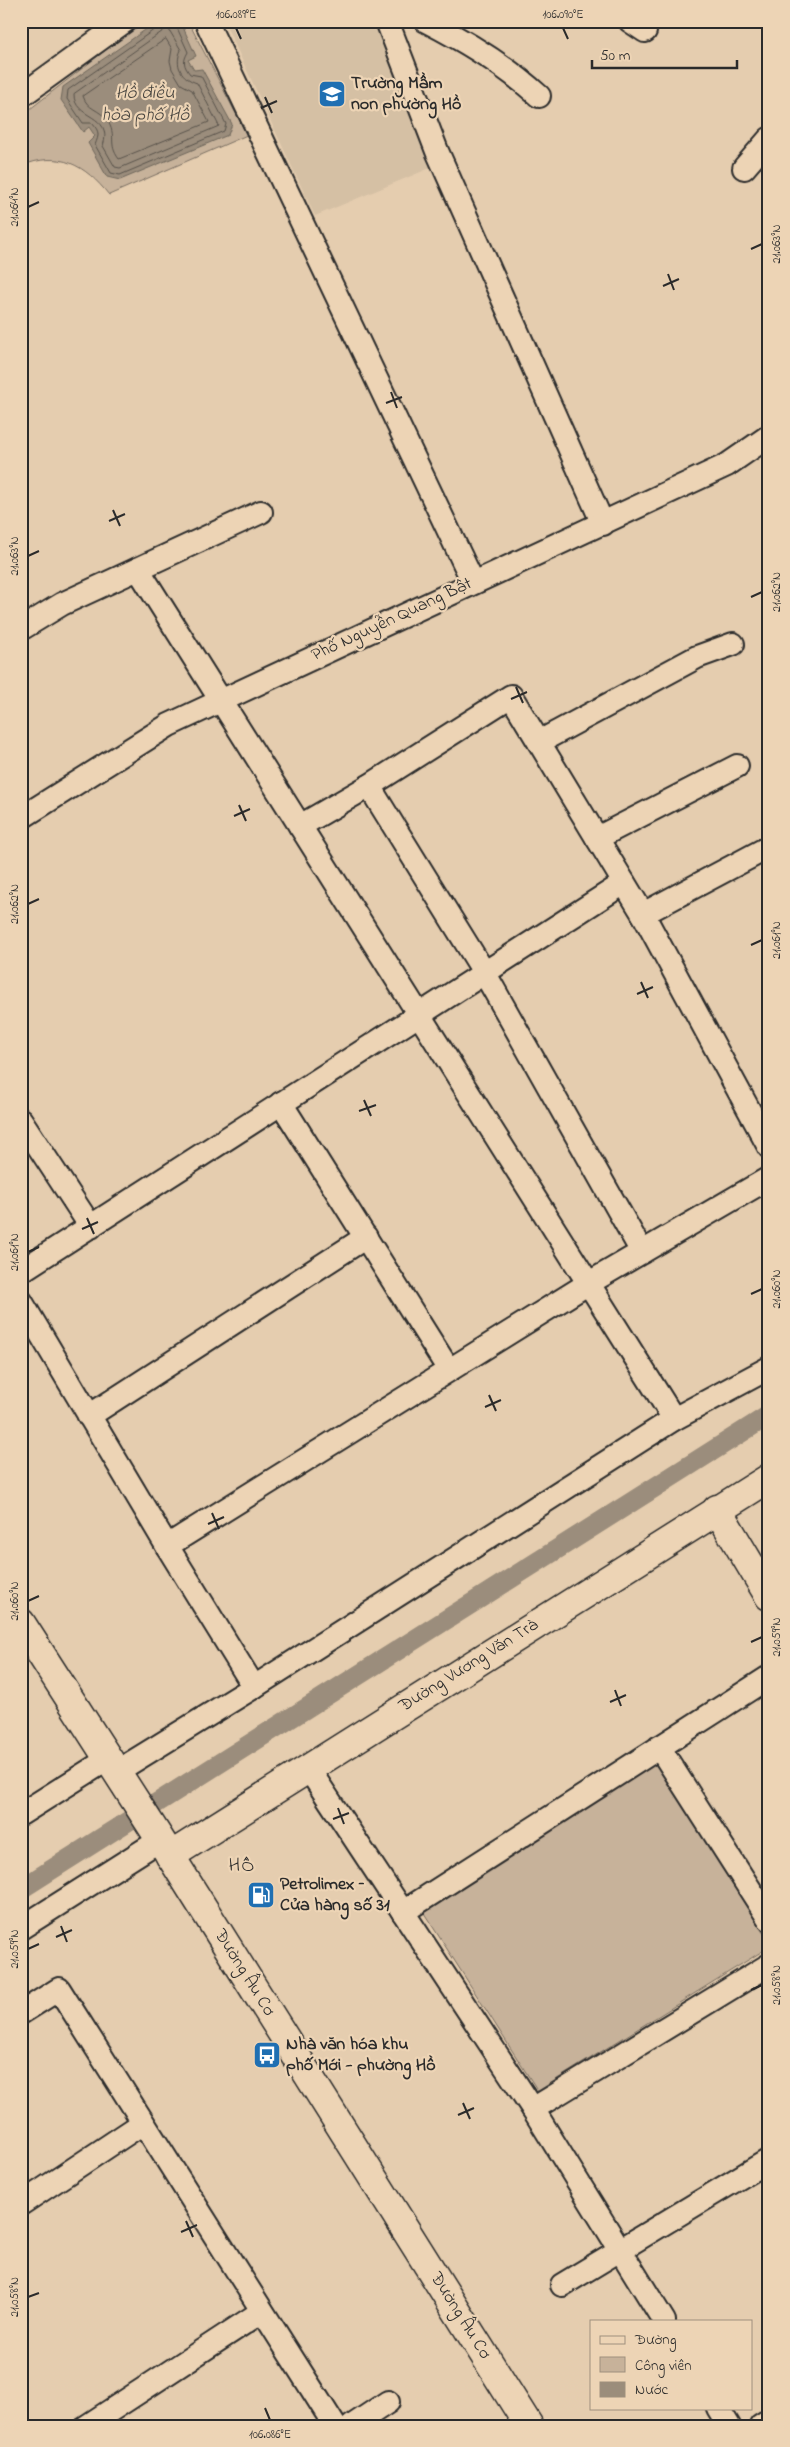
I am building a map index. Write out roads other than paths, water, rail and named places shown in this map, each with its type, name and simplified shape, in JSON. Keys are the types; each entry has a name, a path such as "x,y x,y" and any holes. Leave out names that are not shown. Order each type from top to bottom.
{"main road":[{"name":"Đường Vương Văn Trà","path":"165,1848 308,1768 769,1478"},
{"path":"717,1509 769,1596"},
{"name":"Đường Âu Cơ","path":"21,1623 529,2426"}],"street":[{"path":"23,90 125,21"},
{"path":"206,21 473,582"},
{"path":"386,21 437,151 603,524"},
{"path":"426,21 462,39 518,76 539,96"},
{"path":"744,168 769,139"},
{"name":"Phố Nguyễn Quang Bật","path":"21,818 169,725 220,699 728,465 769,436"},
{"path":"21,629 62,604 261,512"},
{"path":"138,569 674,1418"},
{"path":"539,742 697,657 733,644"},
{"path":"300,826 369,786 511,696 643,914 769,1147"},
{"path":"597,838 737,766"},
{"path":"369,786 484,972 642,1252"},
{"path":"643,914 769,847"},
{"path":"21,1271 624,883"},
{"path":"281,1103 449,1370"},
{"path":"21,1120 90,1227"},
{"path":"167,1546 589,1283 769,1178"},
{"path":"89,1416 366,1237"},
{"path":"21,1301 167,1546 254,1687"},
{"path":"21,1814 116,1772 254,1687 674,1418 769,1368"},
{"path":"403,1912 769,1677"},
{"path":"659,1747 769,1919"},
{"path":"308,1768 533,2109 663,2320"},
{"path":"21,1928 165,1848"},
{"path":"533,2109 769,1965"},
{"path":"21,2013 59,1989 261,2312 335,2426"},
{"path":"21,2204 143,2123"},
{"path":"562,2285 769,2160"},
{"path":"87,2426 261,2312"},
{"path":"352,2426 388,2402"},
{"path":"719,2410 729,2426"},
{"path":"760,2426 769,2421"}],"water":[{"name":"Hồ điều hòa phố Hồ","path":"158,21 176,21 182,25 196,56 188,60 194,70 202,69 232,124 228,135 120,180 107,177 88,143 95,136 89,127 83,132 61,100 63,87"}],"waterway":[{"path":"21,1889 769,1415"}],"place":[{"name":"Trường Mầm non phường Hồ","path":"332,94"},
{"name":"Petrolimex – Cửa hàng số 31","path":"261,1895"},
{"name":"Nhà văn hóa khu phố Mới - phường Hồ","path":"267,2055"}],"district":[{"name":"HỒ","path":"242,1866"}]}
